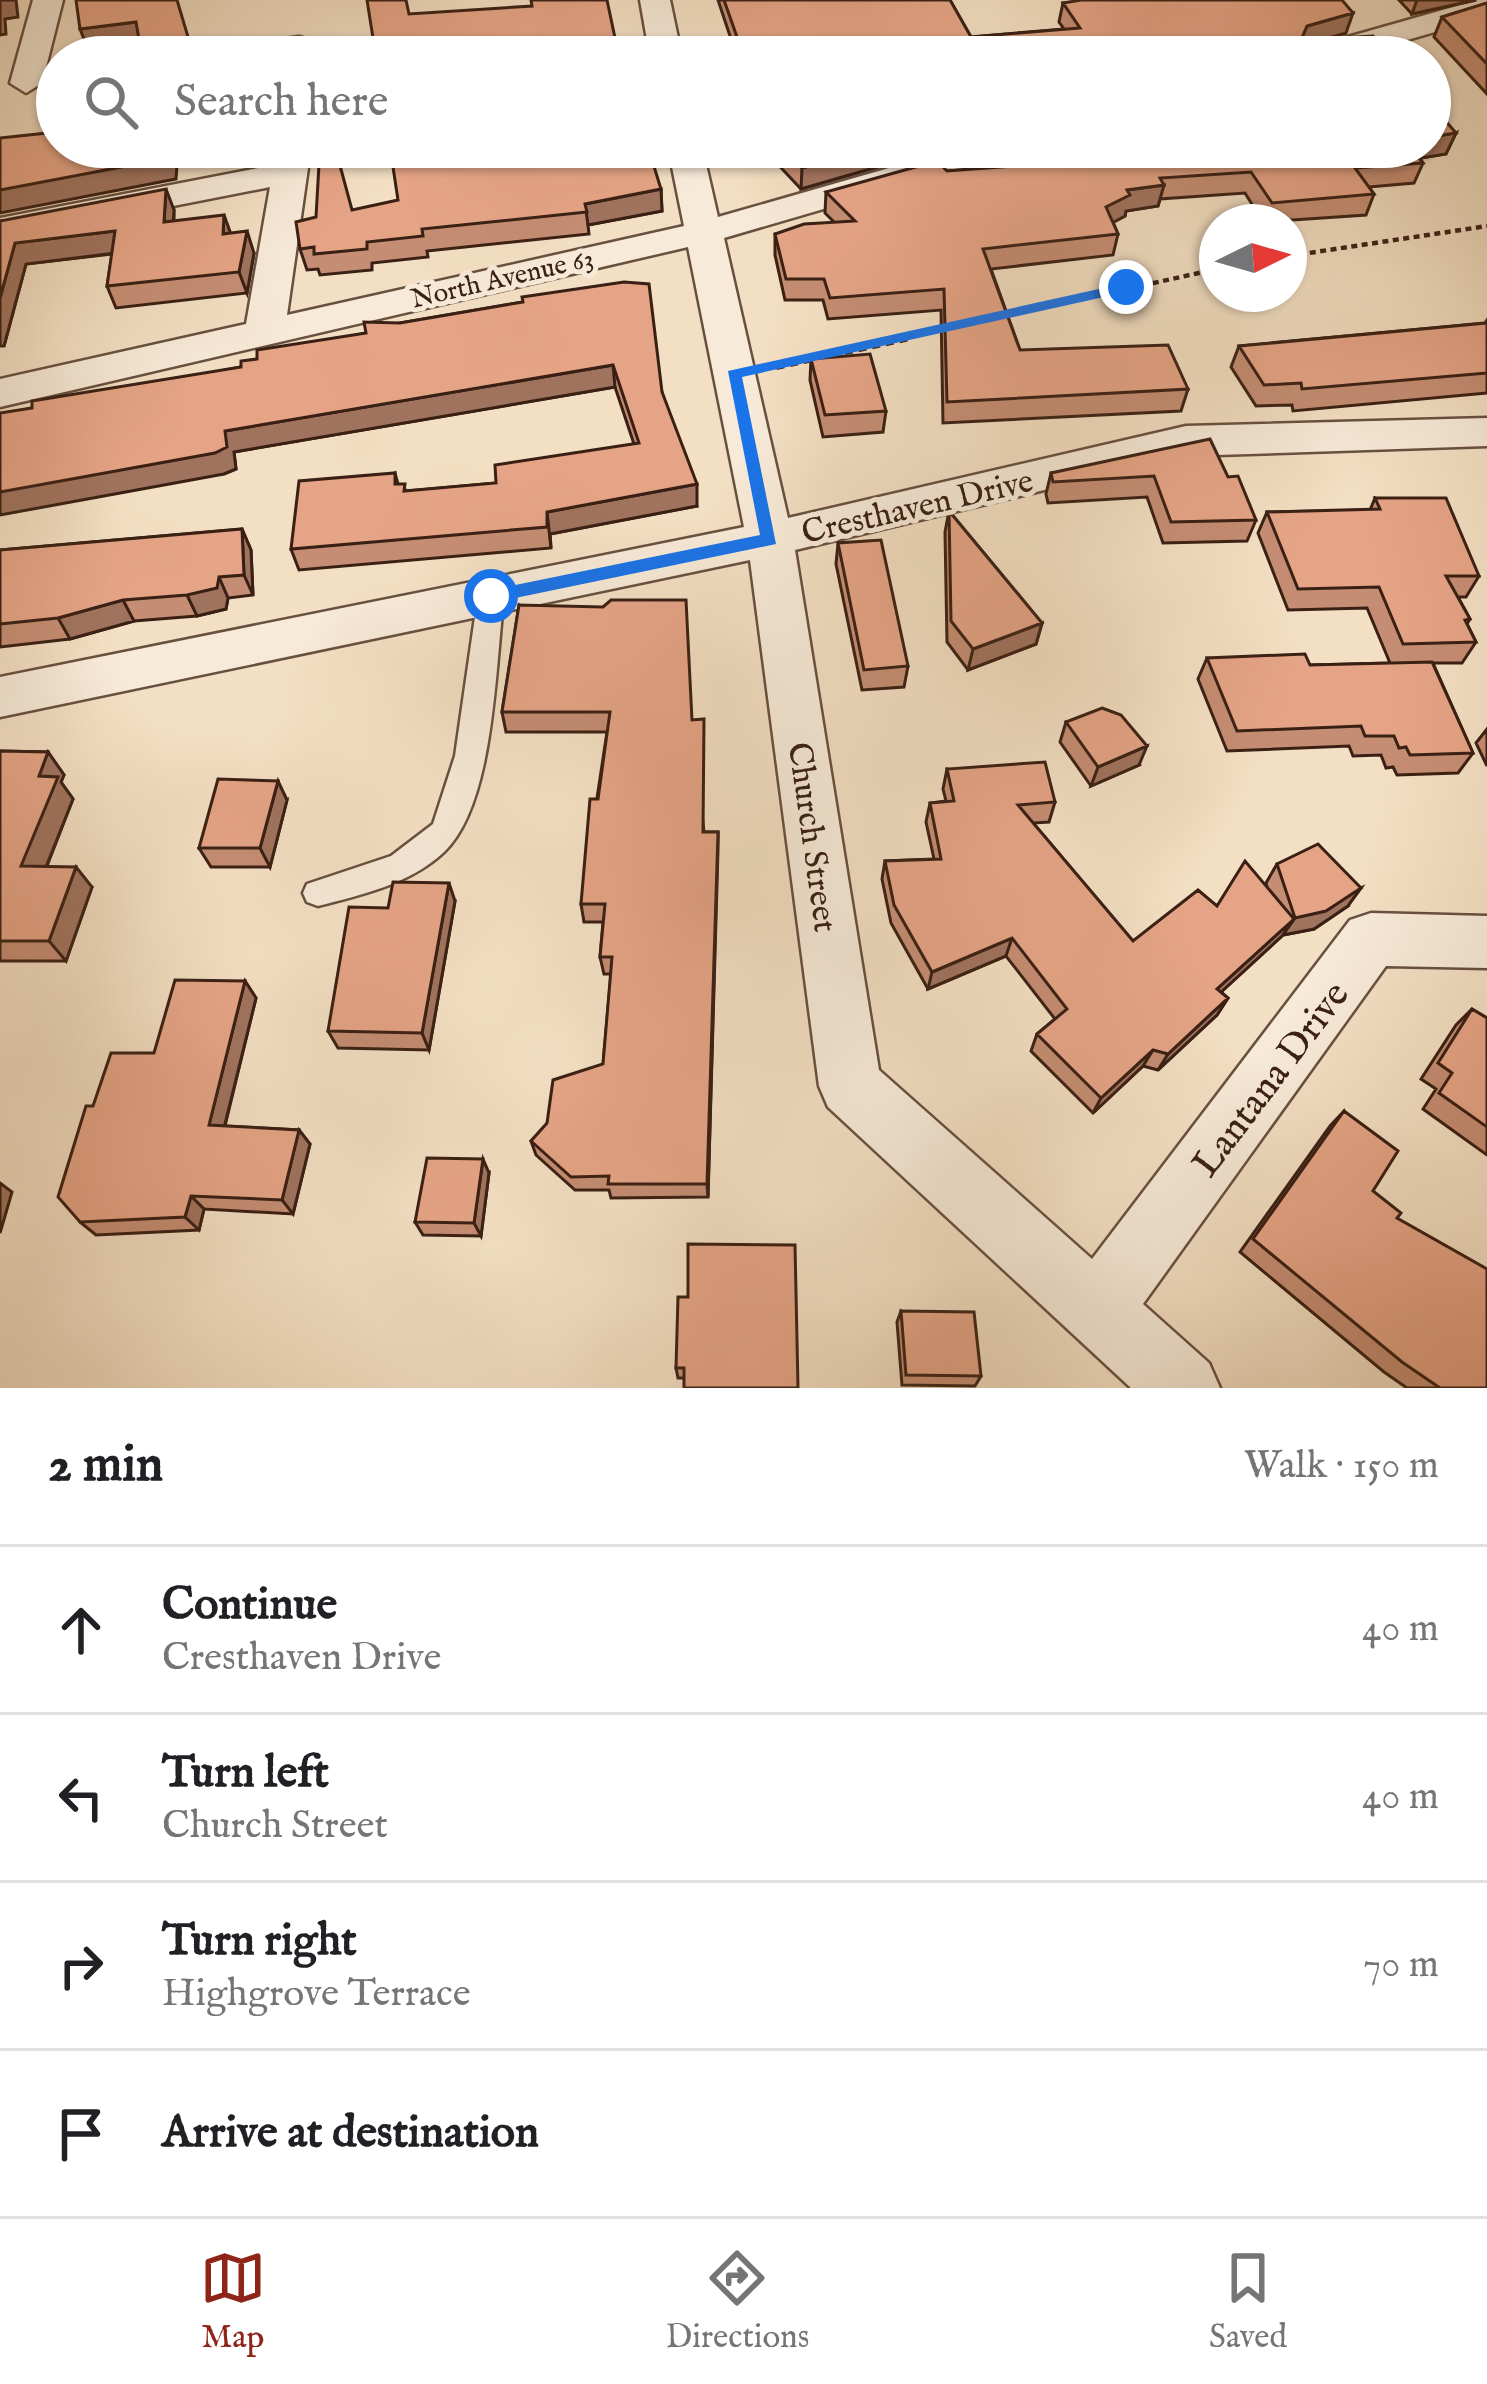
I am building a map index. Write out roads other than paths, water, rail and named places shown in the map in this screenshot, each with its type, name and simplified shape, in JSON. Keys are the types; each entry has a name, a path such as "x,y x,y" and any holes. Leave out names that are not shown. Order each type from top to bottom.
{"street":[{"path":"39,36 48,0"},
{"path":"655,0 662,36"},
{"path":"1386,36 1487,7"},
{"path":"28,83 36,50"},
{"path":"0,229 259,168"},
{"path":"265,331 292,168"},
{"name":"Church Street","path":"689,168 770,539 850,1085 1184,1388"},
{"name":"North Avenue 63","path":"0,393 702,233 927,168"},
{"name":"Cresthaven Drive","path":"0,697 770,539 1186,441 1487,432"},
{"name":"Lantana Drive","path":"1097,1309 1371,939 1487,942"}],"lane":[{"path":"318,893 405,864 445,832 464,775 491,596"}]}
